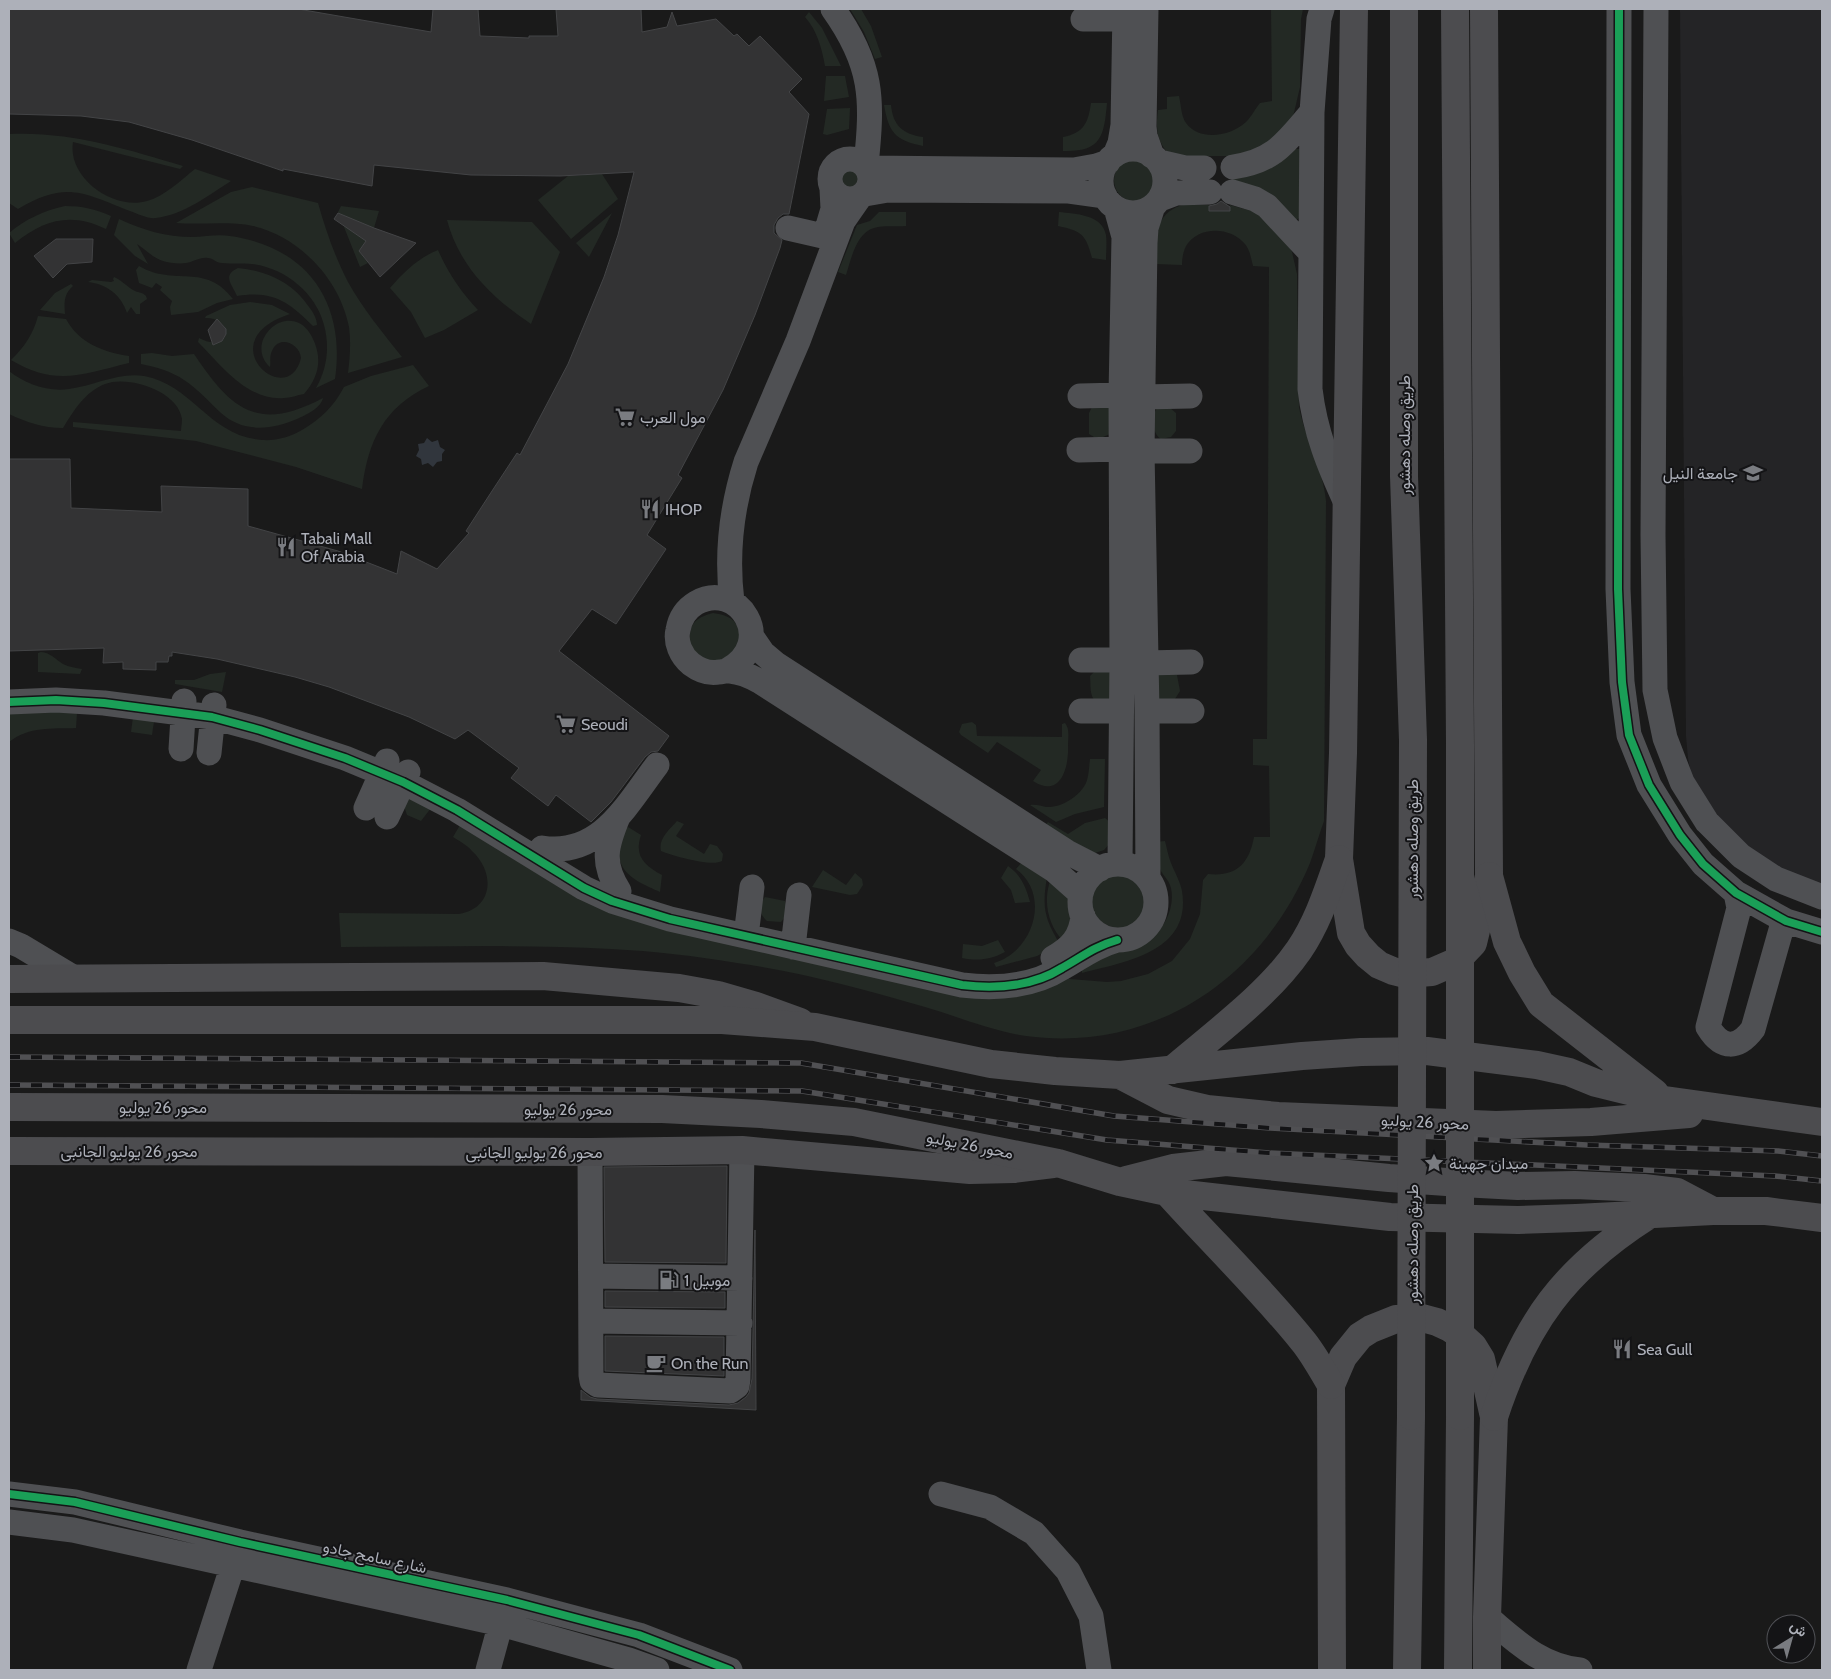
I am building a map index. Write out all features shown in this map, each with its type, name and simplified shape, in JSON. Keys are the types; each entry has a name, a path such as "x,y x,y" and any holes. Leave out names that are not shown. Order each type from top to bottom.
{"main road":[{"path":"1354,9 1343,753 1339,859 1351,933 1358,945 1368,956 1393,971 1406,974 1425,973 1444,968 1465,954 1474,943 1489,876 1484,9"},
{"name":"طريق وصله دهشور","path":"1404,9 1404,476 1413,740 1411,1416 1407,1670"},
{"path":"1455,9 1460,734 1458,1670"},
{"path":"1172,1070 1245,1008 1276,978 1299,950 1321,910 1339,859"},
{"path":"1489,876 1507,942 1522,974 1541,1004 1665,1100"},
{"path":"9,979 543,976 680,988 718,995 816,1027"},
{"name":"محور 26 يوليو","path":"9,1020 722,1020 816,1027 991,1064 1055,1071 1120,1075 1321,1055 1360,1052 1427,1051 1537,1065 1569,1072 1596,1083 1665,1100 1822,1122"},
{"name":"محور 26 يوليو","path":"1120,1075 1168,1100 1207,1109 1278,1116 1496,1125 1590,1122 1736,1110"},
{"name":"محور 26 يوليو","path":"9,1107 662,1109 760,1114 854,1122 1058,1163 1120,1182 1167,1192 1390,1217 1518,1220 1713,1211 1766,1211 1822,1218"},
{"name":"محور 26 يوليو الجانبى","path":"9,1151 590,1152 742,1150 970,1170 1014,1169 1058,1163"},
{"name":"محور 26 يوليو","path":"1120,1182 1173,1168 1226,1162 1461,1184 1644,1188 1677,1192 1713,1211"},
{"path":"1167,1192 1260,1291 1303,1341 1331,1385"},
{"path":"1494,1417 1506,1381 1521,1347 1541,1314 1564,1285 1590,1258 1619,1234 1651,1214"},
{"path":"1332,1670 1331,1385 1342,1357 1360,1336 1383,1323 1409,1317 1437,1322 1450,1328 1473,1346 1481,1359 1494,1417 1487,1670"}],"street":[{"path":"818,9 841,43 851,66 857,91 858,116 856,132 861,164 871,181 869,188 831,238"},
{"path":"833,9 858,52 868,85 870,113 861,164"},
{"path":"1322,9 1318,20 1312,112 1310,389 1313,413 1327,462 1347,505"},
{"path":"1618,9 1618,589 1622,682 1629,734 1649,785 1680,835 1703,864 1736,893 1786,921 1822,932"},
{"path":"1656,9 1653,535 1655,690 1665,738 1682,782 1707,822 1741,856 1776,879 1822,897"},
{"path":"1083,19 1132,12"},
{"path":"1132,12 1120,143 1102,173 1102,184 1124,237 1132,396"},
{"path":"1132,12 1145,136 1164,171 1165,180 1164,190 1148,218 1145,235 1132,396 1134,662 1148,711 1148,879"},
{"path":"1233,167 1244,166 1266,159 1283,145 1312,112"},
{"path":"721,600 728,566 730,524 740,483 746,462 798,341 831,238 833,209 830,176 832,170 842,160 861,164 1074,170 1096,166 1124,150 1133,149 1143,151 1156,159 1184,168 1204,168"},
{"path":"832,190 843,198 851,200 888,190 1069,191 1110,202 1125,212 1135,213 1145,211 1176,192 1221,192 1255,199 1267,206 1310,252"},
{"path":"788,228 831,238"},
{"path":"1080,396 1190,396"},
{"path":"1079,450 1190,451"},
{"path":"721,600 747,617 752,637 750,648 738,665 718,673 707,672 689,662 682,654 677,634 679,623 684,614 696,603 721,600"},
{"path":"752,637 763,653 776,664 1067,852 1110,867 1136,869 1148,879 1156,899 1152,920 1137,935 1127,939 1116,940 1088,951 1064,968 1040,978 1004,987 983,988 962,985 794,941"},
{"path":"1081,660 1191,662"},
{"path":"1110,867 1121,711 1134,662"},
{"path":"728,670 751,676 1054,870 1082,905 1088,926 1096,933 1116,940"},
{"path":"9,690 79,690 133,694 184,707"},
{"path":"9,702 56,700 184,707 213,711 307,745 395,772 479,810 568,864 619,891 747,931"},
{"path":"181,749 184,707"},
{"path":"209,753 213,711"},
{"path":"1080,711 1121,711"},
{"path":"1148,711 1192,711"},
{"path":"542,848 554,850 580,846 599,834 618,817 657,765"},
{"path":"395,772 584,888 612,901 670,919 747,931 962,973 1003,974 1035,966 1065,951 1078,936 1082,905 1088,880 1110,867"},
{"path":"376,813 395,772"},
{"path":"618,817 609,838 607,857 608,869 619,891"},
{"path":"747,931 752,886"},
{"path":"1736,893 1738,908 1708,1027 1712,1034 1721,1041 1734,1045 1744,1040 1753,1029 1786,921"},
{"path":"794,941 799,896"},
{"path":"9,941 21,946 76,979"},
{"path":"590,1152 590,1375 592,1381 598,1385 730,1391 737,1386 738,1379 742,1150"},
{"path":"591,1276 740,1278"},
{"path":"591,1321 740,1323"},
{"name":"شارع سامح جادو","path":"9,1494 75,1502 104,1508 504,1612 657,1670"},
{"path":"941,1494 990,1507 1034,1534 1068,1571 1091,1616 1099,1670"},
{"path":"99,1536 104,1508"},
{"name":"شارع سامح جادو","path":"9,1522 72,1530 232,1565 639,1635 730,1670"},
{"path":"199,1670 240,1542"},
{"path":"488,1670 504,1612"},
{"path":"1487,1617 1531,1663 1580,1670"}],"shaded area":[{"path":"850,9 861,9 871,26 882,57 875,59 864,32"},
{"path":"1271,9 1303,9 1301,19 1300,87 1293,117 1273,144 1232,156 1204,156 1204,162 1166,151 1157,132 1157,122 1158,110 1167,109 1167,97 1179,96 1186,123 1199,133 1207,135 1216,135 1240,127 1260,103 1272,101"},
{"name":"جامعة النيل","path":"1680,9 1822,9 1822,888 1801,881 1740,842 1720,820 1691,774 1688,758 1686,736"},
{"path":"809,12 822,28 841,66 825,66 818,40 813,28 805,17"},
{"path":"826,76 845,76 849,97 824,101"},
{"path":"1091,103 1107,103 1104,125 1098,140 1085,149 1063,151 1063,137 1076,133 1084,126"},
{"path":"884,105 891,105 894,118 900,128 910,134 923,137 923,146 906,141 895,134 888,122"},
{"path":"850,108 849,129 827,135 823,134 827,109"},
{"path":"9,134 54,135 98,142 183,166 180,169 73,142 73,155 77,168 85,179 95,189 121,201 134,203 154,199 195,169 231,181 186,209 156,218 143,216 100,199 75,192 49,195 18,209 9,203"},
{"path":"1292,149 1300,149 1299,218 1295,221 1232,188 1233,178"},
{"path":"1140,158 1152,164 1157,171 1157,189 1152,196 1145,201 1132,202 1124,199 1117,192 1114,176 1117,168 1124,161"},
{"path":"850,168 856,168 865,176 865,182 848,194 840,184 840,180 843,173"},
{"path":"602,174 618,199 571,239 538,200 568,176"},
{"path":"252,187 318,203 331,244 348,282 367,311 402,357 348,373 349,327 337,293 315,263 302,250 287,240 253,226 225,223 176,223 231,192"},
{"path":"1186,204 1209,205 1210,211 1230,211 1230,205 1259,213 1288,241 1297,274 1299,407 1305,431 1318,465 1326,501 1324,821 1310,863 1289,904 1263,941 1233,973 1198,999 1159,1019 1117,1032 1073,1038 1013,1034 902,1000 785,971 659,952 577,947 341,947 339,913 459,914 479,905 485,897 487,879 485,869 470,849 453,837 460,825 431,808 421,821 407,815 404,806 407,800 415,796 568,890 895,978 1058,978 1107,982 1121,981 1148,974 1172,961 1190,939 1200,914 1203,880 1208,874 1234,871 1240,867 1249,855 1254,837 1270,837 1269,766 1253,765 1253,739 1267,739 1269,267 1253,266 1245,244 1239,238 1223,231 1206,232 1191,239 1185,248 1182,265 1155,264 1157,235 1162,219 1175,208"},
{"path":"65,206 88,208 111,216 106,229 82,221 59,221 37,228 15,243 9,233 15,228 35,216"},
{"path":"341,206 379,211 374,228 359,222 352,231 366,241 359,251 368,263 360,267 338,212"},
{"path":"879,212 906,212 906,226 874,228 868,231 863,235 855,248 846,275 838,272 857,225 870,221"},
{"path":"1059,212 1087,216 1099,223 1106,235 1106,260 1092,258 1088,244 1078,232 1058,226"},
{"path":"612,213 589,257 576,243"},
{"path":"119,219 146,230 182,237 225,235 257,242 281,252 300,266 316,283 327,303 334,326 337,351 335,379 316,388 325,366 327,350 326,333 320,313 314,303 297,284 276,271 252,264 220,263 210,258 183,263 165,262 156,258 137,244 148,264 135,256 114,235"},
{"path":"447,220 532,222 560,252 531,324 490,292 479,280 452,237"},
{"path":"438,250 455,282 478,310 444,330 425,338 411,312 390,288 412,266"},
{"path":"139,266 165,275 212,281 233,299 217,303 198,312 171,315 170,307 172,301 160,290 162,287 156,283 152,288 139,283 136,270"},
{"path":"238,268 269,275 287,284 302,298 316,318 317,325 313,326 288,304 271,297 261,295 237,296 229,277"},
{"path":"114,277 146,296 147,299 140,304 140,314 136,314 131,307 127,313 117,296 107,288 88,282 92,280 111,282 114,281"},
{"path":"71,284 73,286 65,298 65,314 40,310 55,293"},
{"path":"250,302 272,305 290,314 266,326 255,340 254,354 260,366 270,375 282,378 293,373 301,358 300,353 293,345 284,342 279,343 271,353 270,367 268,365 263,356 261,346 264,337 276,324 293,321 307,329 311,335 318,352 318,367 313,381 304,394 284,398 258,394 236,380 198,342 199,338 210,342 219,342 225,336 225,328 222,324 215,319 205,318 206,316 230,305"},
{"path":"38,316 66,319 71,327 85,340 101,349 129,356 129,363 83,374 56,376 27,368 11,360 34,329"},
{"path":"152,353 172,356 194,354 220,389 248,410 263,414 280,414 323,398 322,402 313,411 287,423 278,426 248,427 221,413 194,387 174,374 141,364 141,354"},
{"path":"413,365 429,386 413,394 400,404 381,427 369,456 362,489 296,467 196,441 73,427 73,422 181,431 182,419 179,409 172,400 162,393 139,384 115,382 98,387 81,402 63,428 35,424 9,414 9,371 22,380 37,386 61,390 134,375 161,381 176,389 228,430 244,436 272,440 293,435 315,421 326,412 344,387 371,376"},
{"path":"1092,407 1108,407 1112,411 1110,434 1103,437 1094,437 1089,434 1089,413"},
{"path":"1169,407 1176,413 1176,431 1171,437 1161,439 1153,425 1155,412 1157,408"},
{"path":"427,438 432,442 438,440 440,447 445,450 442,454 442,461 437,462 433,467 428,463 422,465 421,459 416,456 419,450 418,444 424,443"},
{"path":"713,613 721,614 736,623 740,633 741,647 716,667 690,650 692,626 700,618"},
{"path":"38,653 50,655 65,665 82,669 80,674 38,672"},
{"path":"1095,671 1109,672 1112,675 1111,700 1096,702 1092,696 1090,676"},
{"path":"226,672 222,692 175,684 175,680 194,680 210,674"},
{"path":"1158,674 1177,675 1180,691 1175,699 1159,699"},
{"path":"9,707 155,715 152,735 131,732 133,717 77,713 76,728 33,731 25,733 9,742"},
{"path":"972,722 976,725 977,736 1062,737 1062,724 1065,723 1068,731 1068,754 1065,771 1061,778 1057,783 1043,786 1033,781 1041,770 997,742 988,753 959,732 962,724"},
{"path":"1090,759 1105,759 1104,807 1075,814 1056,822 1030,805 1052,807 1069,801 1079,793 1086,783"},
{"path":"1105,818 1110,822 1111,842 1104,850 1095,853 1044,827 1048,822 1068,834 1085,823"},
{"path":"677,821 684,824 676,836 704,854 710,844 717,846 723,854 722,861 701,862 661,851 660,847 663,839"},
{"path":"628,827 641,835 639,849 642,859 662,875 660,892 631,877 620,861 618,833"},
{"path":"1165,841 1182,891 1182,912 1177,928 1166,941 1152,951 1117,964 1082,973 1082,966 1116,949 1134,947 1144,942 1152,937 1164,923 1171,906 1171,888 1159,866 1155,842"},
{"path":"1022,862 1047,877 1046,912 1060,944 1037,956 996,967 994,963 1008,957 1019,947 1028,935 1033,921 1035,907 1033,893 1027,880 1016,869"},
{"path":"1008,866 1022,882 1030,902 1015,903 1011,890 1001,878"},
{"path":"823,870 846,885 855,873 862,879 863,885 857,894 850,895 812,887"},
{"path":"1113,872 1125,872 1135,876 1143,884 1147,900 1143,916 1135,924 1125,928 1113,928 1103,924 1095,916 1091,906 1091,894 1095,884 1103,876"},
{"path":"1050,881 1068,897 1073,920 1064,942 1054,929 1048,913 1047,897"},
{"path":"765,897 785,901 786,912 781,922 767,921 762,915 760,906"},
{"path":"998,940 1005,952 984,959 962,958 963,944 982,946"}],"building":[{"name":"مول العرب","path":"9,9 298,9 431,32 433,9 478,9 480,36 529,38 529,36 558,36 556,9 641,9 642,32 667,27 672,12 677,26 716,19 734,36 737,34 749,46 760,36 802,79 789,92 809,114 789,214 783,214 774,225 774,233 782,240 780,248 755,315 723,390 678,475 682,478 647,535 666,549 616,624 592,609 559,651 669,736 658,751 651,752 645,757 611,802 591,822 556,795 548,806 511,778 519,768 468,730 455,739 409,717 329,687 295,677 217,659 172,652 168,662 156,662 156,670 123,669 123,662 103,663 104,648 9,651 9,459 70,459 71,508 162,512 161,486 248,489 248,526 338,551 397,574 401,551 437,569 469,533 466,531 492,491 517,453 520,455 568,364 604,277 618,235 634,172 560,176 471,175 374,165 372,186 283,169 283,171 192,140 129,122 81,116 9,114"},
{"path":"1221,201 1230,207 1230,211 1209,211 1209,206"},
{"path":"338,213 416,243 380,277 359,251 366,241 334,219"},
{"path":"56,239 93,239 92,262 67,264 53,278 34,256"},
{"path":"217,319 226,329 226,334 222,341 213,345 208,330"},
{"path":"727,1166 726,1263 605,1262 604,1167"},
{"path":"755,1230 756,1410 581,1400 581,1390 590,1397 597,1399 729,1405 738,1403 746,1397 749,1393 752,1379"},
{"path":"605,1291 725,1292 725,1308 605,1307"},
{"path":"605,1336 724,1337 724,1376 605,1371"}],"railway":[{"path":"9,1057 801,1063 1114,1116 1270,1128 1587,1145 1778,1151 1822,1156"},
{"path":"9,1085 802,1091 1107,1140 1269,1153 1775,1176 1822,1181"}],"cycle path":[{"path":"1619,9 1618,589 1622,682 1629,735 1649,785 1680,835 1703,864 1736,893 1786,921 1822,932"},
{"path":"9,702 56,700 104,703 212,717 260,730 345,758 403,782 457,810 584,888 612,901 670,919 962,985 988,987 1026,983 1050,974 1094,949 1117,940"},
{"path":"9,1494 75,1502 240,1542 507,1600 639,1635 730,1670"}],"place":[{"name":"مول العرب","path":"625,417"},
{"name":"جامعة النيل","path":"1753,473"},
{"name":"IHOP","path":"650,509"},
{"name":"Tabali Mall Of Arabia","path":"286,547"},
{"name":"Seoudi","path":"566,724"},
{"name":"ميدان جهينة","path":"1434,1163"},
{"name":"موبيل 1","path":"669,1280"},
{"name":"Sea Gull","path":"1622,1349"},
{"name":"On the Run","path":"656,1363"}]}
